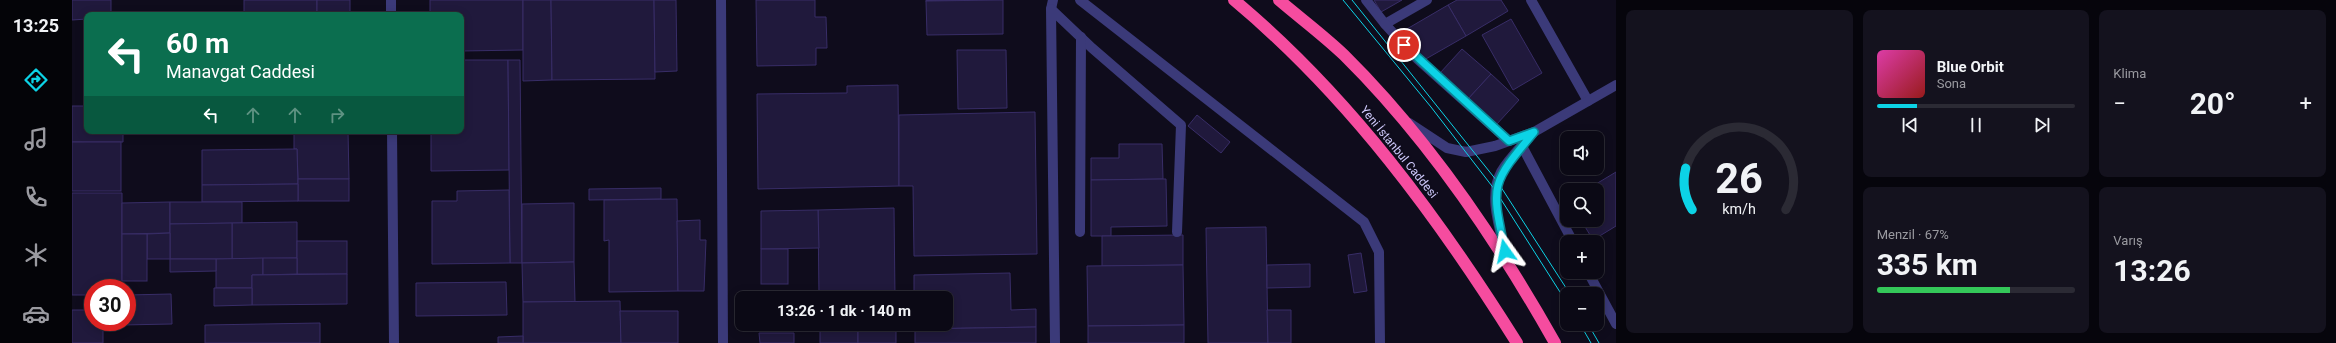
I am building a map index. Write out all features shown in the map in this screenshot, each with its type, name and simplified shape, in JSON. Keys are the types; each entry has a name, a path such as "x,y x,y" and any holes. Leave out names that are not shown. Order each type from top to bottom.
{"highway":[{"name":"Yeni İstanbul Caddesi","path":"1234,0 1310,70 1390,161 1438,224 1517,343"},
{"name":"Yeni İstanbul Caddesi","path":"1279,0 1343,55 1402,118 1468,205 1508,264 1555,343"}],"street":[{"path":"391,0 391,12"},
{"path":"720,0 723,343"},
{"path":"1080,0 1364,222 1379,252 1380,343"},
{"path":"1366,0 1413,55 1509,141"},
{"path":"1385,24 1427,0"},
{"path":"1531,0 1588,101"},
{"path":"1052,5 1081,37 1181,125 1177,232"},
{"path":"1052,5 1055,343"},
{"path":"1080,232 1081,37"},
{"path":"1402,118 1435,141 1458,151 1466,152 1509,141 1534,132 1616,85"},
{"path":"1508,264 1497,211 1495,190 1501,172 1534,132"},
{"path":"392,134 394,343"},
{"path":"1522,146 1568,235"},
{"path":"1592,279 1616,324"}],"building":[{"path":"72,0 111,0 111,12 84,12 84,19 72,20"},
{"path":"244,0 317,0 317,12 244,12"},
{"path":"317,0 350,0 350,12 317,12"},
{"path":"430,0 523,0 523,50 464,51 464,12 430,12"},
{"path":"523,0 551,0 552,80 523,81"},
{"path":"551,0 654,0 655,79 552,80"},
{"path":"654,0 676,0 677,71 655,72"},
{"path":"756,0 815,0 815,17 826,17 827,48 816,48 816,65 757,66"},
{"path":"969,0 969,1 926,1"},
{"path":"1003,0 1003,34 927,35 926,1"},
{"path":"1374,0 1402,0 1381,12"},
{"path":"1457,0 1501,0 1508,11 1466,36 1448,5"},
{"path":"1448,5 1466,36 1424,60 1400,33"},
{"path":"1511,19 1542,73 1513,90 1482,35"},
{"path":"1462,49 1491,74 1468,99 1440,73"},
{"path":"957,50 1006,50 1007,108 958,109"},
{"path":"464,60 508,60 509,170 431,171 431,134 464,134"},
{"path":"508,60 520,60 522,263 510,263"},
{"path":"1491,74 1519,100 1496,125 1468,99"},
{"path":"898,85 899,186 758,189 757,94 847,93 847,86"},
{"path":"72,106 84,106 84,134 123,134 123,142 72,142"},
{"path":"1035,112 1037,254 914,256 913,186 899,186 899,115"},
{"path":"1197,115 1230,142 1221,153 1188,126"},
{"path":"294,134 348,134 349,179 298,179 297,149 294,149"},
{"path":"72,142 121,142 121,191 72,191"},
{"path":"1119,144 1162,144 1163,179 1091,180 1091,158 1119,158"},
{"path":"297,149 298,184 202,185 202,150"},
{"path":"1616,172 1616,226 1601,235 1590,235 1585,227 1604,227 1604,183 1598,183"},
{"path":"298,179 349,179 349,201 298,201"},
{"path":"1166,179 1167,226 1111,227 1111,236 1091,236 1091,180"},
{"path":"298,184 298,201 202,202 202,185"},
{"path":"661,188 661,199 589,200 589,189"},
{"path":"509,190 510,263 432,264 432,201 457,201 457,191"},
{"path":"72,193 122,193 122,279 84,279 84,295 72,295"},
{"path":"677,199 678,291 609,292 609,240 604,241 604,200"},
{"path":"170,202 170,233 122,234 122,203"},
{"path":"170,202 242,202 242,223 170,224"},
{"path":"574,203 574,262 522,263 522,204"},
{"path":"894,208 895,291 819,291 818,210"},
{"path":"818,210 819,248 761,249 761,211"},
{"path":"700,220 700,240 706,240 704,291 678,291 677,221"},
{"path":"297,222 297,258 232,259 232,223"},
{"path":"232,223 232,259 170,259 170,224"},
{"path":"1266,227 1268,343 1208,343 1206,228"},
{"path":"170,233 170,259 147,259 147,234"},
{"path":"122,234 147,234 147,281 122,279"},
{"path":"1183,235 1183,265 1102,266 1102,236"},
{"path":"297,241 347,241 347,274 297,274"},
{"path":"761,249 788,249 788,284 761,284"},
{"path":"1361,253 1367,291 1354,293 1348,255"},
{"path":"263,258 263,275 252,275 252,288 216,288 216,259"},
{"path":"263,258 297,258 297,274 263,275"},
{"path":"170,259 216,259 216,271 170,272"},
{"path":"574,262 575,302 523,302 522,263"},
{"path":"1310,264 1310,287 1267,288 1267,265"},
{"path":"1183,265 1184,325 1088,326 1087,266"},
{"path":"1010,273 1011,310 1036,309 1036,327 953,328 953,291 914,291 914,275"},
{"path":"347,274 347,304 252,305 252,275"},
{"path":"506,282 507,315 416,316 416,283"},
{"path":"214,288 252,288 252,305 214,306"},
{"path":"171,294 172,324 136,325 136,295"},
{"path":"620,301 621,343 523,343 523,302"},
{"path":"72,310 84,310 84,331 103,331 103,343 72,343"},
{"path":"1267,310 1291,310 1291,343 1268,343"},
{"path":"620,311 678,311 678,343 621,343"},
{"path":"320,323 320,343 205,343 205,325"},
{"path":"1184,325 1184,343 1088,343 1088,326"},
{"path":"1036,327 1036,343 915,343 915,331 953,331 953,328"},
{"path":"820,331 858,331 858,343 820,343"},
{"path":"858,331 896,331 896,343 858,343"},
{"path":"759,333 794,333 794,343 760,343"},
{"path":"523,336 523,343 498,343 498,337"}],"tram line":[{"path":"1343,0 1431,107 1495,190 1560,292"},
{"path":"1352,0 1497,181 1565,287"},
{"path":"1584,331 1591,343"},
{"path":"1592,331 1599,343"}],"route":[{"path":"1404,45 1413,55 1509,141 1534,132 1501,172 1497,181 1495,190 1497,211 1505,251"}]}
